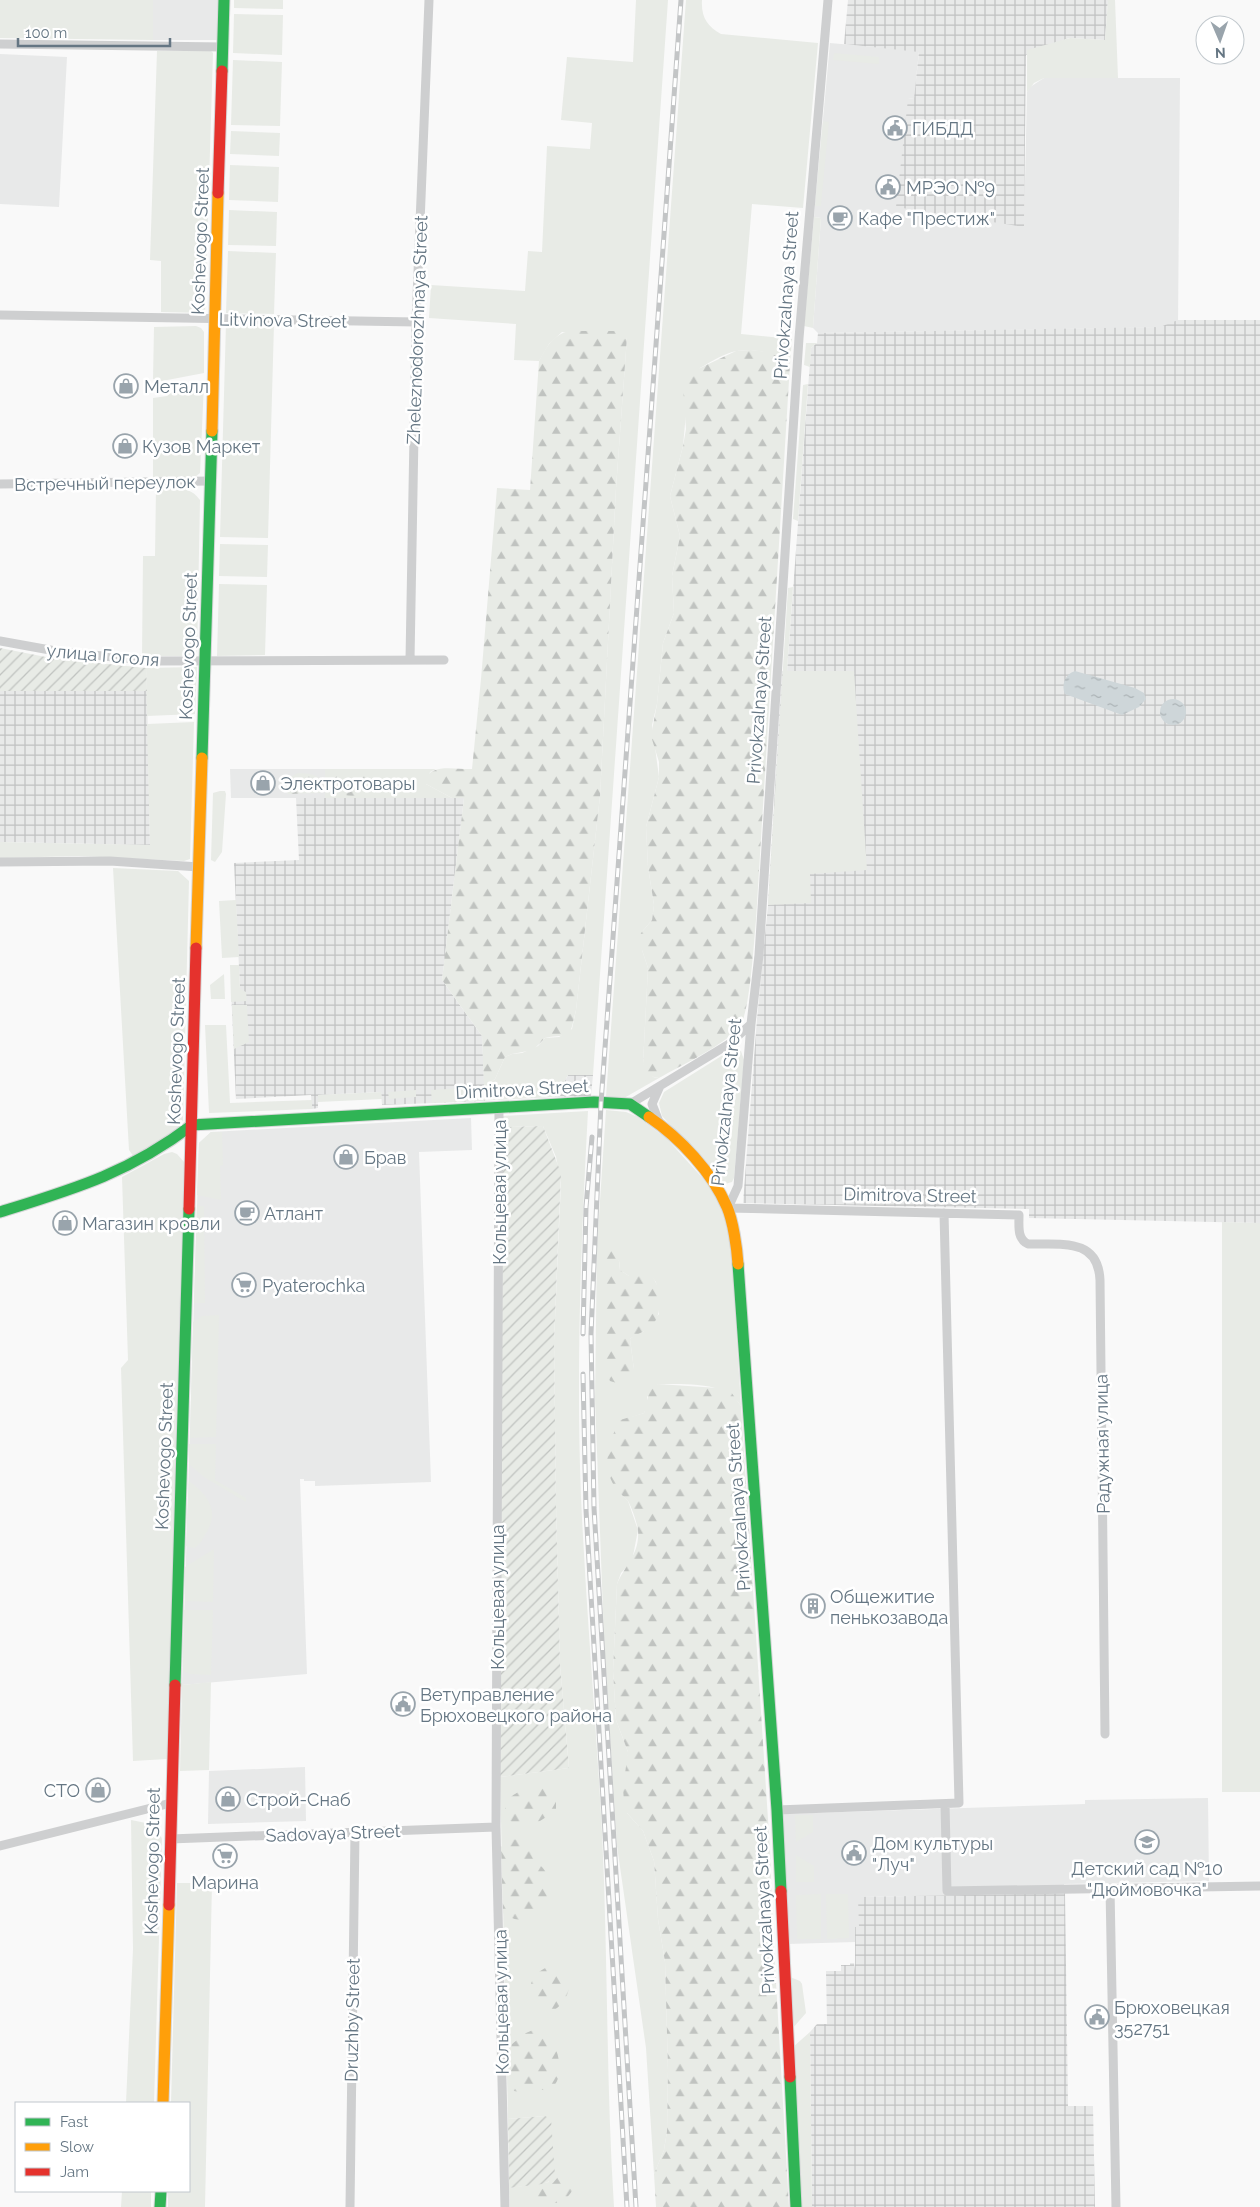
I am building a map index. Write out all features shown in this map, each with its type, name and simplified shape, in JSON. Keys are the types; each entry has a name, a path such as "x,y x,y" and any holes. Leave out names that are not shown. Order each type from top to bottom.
{"main road":[{"name":"Koshevogo Street","path":"163,2102 224,0"},
{"name":"Dimitrova Street","path":"192,1125 594,1102 630,1104"},
{"path":"630,1104 660,1124 707,1172 728,1208"},
{"path":"0,1212 112,1176 151,1156 192,1125"},
{"name":"Privokzalnaya Street","path":"728,1208 738,1257 777,1810 796,2207"},
{"path":"160,2207 161,2192"}],"street":[{"name":"Zheleznodorozhnaya Street","path":"410,660 416,322 429,0"},
{"name":"Privokzalnaya Street","path":"728,1208 738,1186 751,1024 763,909 799,338 828,0"},
{"path":"0,44 223,47"},
{"name":"Litvinova Street","path":"0,315 416,322"},
{"name":"Встречный переулок","path":"0,484 210,481"},
{"name":"улица Гоголя","path":"0,641 102,657 156,661 206,661"},
{"path":"206,661 444,660"},
{"path":"0,862 110,861 199,867"},
{"path":"630,1104 730,1044 751,1024"},
{"path":"660,1086 652,1104 660,1124"},
{"name":"Кольцевая улица","path":"499,1108 496,1828 505,2207"},
{"name":"Dimitrova Street","path":"728,1208 1019,1215"},
{"path":"777,1810 959,1803 944,1213"},
{"name":"Радужная улица","path":"1019,1215 1020,1236 1023,1242 1082,1248 1094,1257 1100,1272 1105,1734"},
{"path":"0,1846 171,1803"},
{"path":"946,1804 947,1891 1260,1886"},
{"name":"Sadovaya Street","path":"170,1839 496,1828"},
{"name":"Druzhby Street","path":"350,2207 355,1832"},
{"path":"1110,1888 1116,2207"}],"shaded area":[{"path":"153,0 219,0 218,40 153,40"},
{"path":"848,0 1108,0 1105,40 1069,38 1026,55 1024,227 896,207 908,99 914,98 919,52 844,44"},
{"path":"830,43 919,51 914,98 908,99 1024,227 1027,92 1030,87 1044,78 1180,78 1178,327 818,333 813,328 821,218 814,217"},
{"path":"0,54 67,57 59,207 0,204"},
{"path":"1178,320 1260,320 1260,1223 1029,1218 1029,1209 743,1203 768,905 782,671 787,671 811,348 817,343 818,333 1160,327"},
{"path":"0,691 147,691 150,845 0,842"},
{"path":"230,769 325,769 325,798 231,798"},
{"path":"296,798 464,798 442,980 482,1036 485,1101 382,1105 381,1092 318,1095 318,1108 312,1109 311,1095 236,1099 231,990 240,989 234,863 299,860"},
{"path":"568,1075 593,1075 591,1096 556,1097"},
{"path":"471,1118 472,1150 419,1152 431,1482 315,1486 315,1481 300,1479 307,1674 182,1685 199,1143 211,1132"},
{"path":"305,1767 306,1821 208,1824 209,1771"},
{"path":"1208,1798 1209,1881 1064,1884 1064,1893 859,1897 859,1927 855,1927 855,1942 788,1944 782,1814 1085,1804 1085,1800"},
{"path":"1065,1893 1068,2106 1093,2106 1095,2207 812,2207 810,2032 817,2024 827,2024 826,1971 841,1971 841,1965 854,1963 855,1971 855,1927 859,1927 858,1897"}],"green space":[{"path":"0,0 153,0 153,40 0,38"},
{"path":"234,0 283,0 283,9 234,8"},
{"path":"636,0 668,0 593,1075 568,1075 556,1097 432,1103 431,1090 484,1087 495,1079 505,1057 522,1053 538,1046 545,1038 559,1037 572,1029 576,1010 600,796 616,488 627,337 562,332 549,344 539,361 514,360 516,324 429,318 431,285 525,291 528,251 542,252 547,146 590,149 592,123 561,120 567,57 633,62"},
{"path":"686,0 702,0 706,20 712,28 721,34 818,43 803,208 752,204 741,334 792,339 790,364 772,354 758,351 744,350 722,356 700,368 686,413 683,446 670,496 680,536 672,576 674,613 663,643 657,704 652,725 659,777 646,827 648,867 654,905 652,920 641,933 642,950 648,968 643,1064 653,1077 659,1078 624,1098 606,1097"},
{"path":"1108,0 1115,0 1118,78 1044,78 1034,83 1027,92 1027,50 1070,38 1105,40"},
{"path":"234,14 283,15 282,55 233,53"},
{"path":"157,51 211,51 213,53 205,313 161,312 161,261 150,260"},
{"path":"834,53 879,57 879,64 833,60"},
{"path":"233,60 282,62 280,126 231,125"},
{"path":"823,121 829,122 821,206 815,206"},
{"path":"231,131 280,133 279,156 230,154"},
{"path":"230,165 279,167 278,202 229,200"},
{"path":"229,210 277,212 276,246 228,245"},
{"path":"814,217 821,218 813,328 804,326"},
{"path":"228,251 276,253 274,314 226,313"},
{"path":"226,323 274,324 268,538 220,537"},
{"path":"196,326 204,332 204,373 162,381 153,379 154,327"},
{"path":"570,331 623,331 627,337 616,488 600,796 576,1010 572,1028 568,1034 545,1038 533,1050 505,1057 495,1079 484,1087 482,1036 442,980 464,798 452,798 426,784 425,781 432,771 438,769 472,769 497,488 530,490 539,361 555,338"},
{"path":"806,343 817,343 811,348 810,367 804,365"},
{"path":"736,351 769,352 790,364 751,975 743,1018 740,1026 734,1033 714,1047 659,1078 649,1076 645,1072 643,1064 648,968 639,941 641,933 652,920 654,905 648,867 646,827 659,777 659,762 651,736 657,704 663,643 674,613 672,576 680,536 670,496 686,429 683,388 687,378 700,368"},
{"path":"204,383 200,473 195,477 153,478 153,398 167,396 176,389"},
{"path":"808,384 798,521 793,519 803,385"},
{"path":"156,488 186,490 196,495 200,500 197,656 142,656 143,556 155,556"},
{"path":"220,544 268,545 267,577 219,576"},
{"path":"219,584 267,585 265,655 217,656"},
{"path":"793,587 787,671 854,671 867,870 810,874 811,903 768,905 788,588"},
{"path":"0,648 51,658 146,668 147,691 0,691"},
{"path":"197,667 195,714 147,716 146,668"},
{"path":"194,722 190,859 184,861 79,856 0,858 0,842 150,845 147,724"},
{"path":"325,769 436,769 430,772 426,784 452,798 325,798"},
{"path":"298,773 311,774 320,779 322,787 320,793 288,794 285,787 287,781"},
{"path":"340,773 380,775 384,779 386,788 359,796 345,795 332,791 330,787 331,780"},
{"path":"225,791 226,794 222,852 215,862 211,860 213,793"},
{"path":"113,868 178,871 189,881 183,1120 177,1131 134,1157 129,1150"},
{"path":"236,900 239,957 222,958 219,901"},
{"path":"230,965 239,965 240,989 246,992 247,1001 231,1002"},
{"path":"224,974 225,999 211,999 210,985"},
{"path":"232,1005 247,1005 249,1042 234,1049"},
{"path":"205,1025 226,1025 230,1103 312,1100 312,1109 209,1113"},
{"path":"737,1049 741,1051 744,1060 734,1178 732,1182 725,1184 662,1116 659,1103 664,1092 731,1050"},
{"path":"416,1090 416,1097 389,1099 388,1092"},
{"path":"381,1092 382,1099 318,1102 318,1095"},
{"path":"606,1110 626,1112 638,1117 667,1139 709,1185 723,1210 731,1249 741,1406 734,1398 715,1388 658,1384 647,1397 647,1406 644,1413 620,1421 617,1489 628,1501 638,1530 632,1561 621,1573 617,1584 613,1671 616,1720 628,1752 627,1813 643,1831 654,1861 658,1919 665,1962 668,2070 667,2131 664,2150 654,2174 646,2048 617,1846 604,1638 595,1399 597,1246","holes":["603,1259 619,1260 620,1270 629,1276 652,1277 656,1282 659,1314 643,1332 636,1334 630,1339 634,1370"]},
{"path":"588,1111 580,1304 581,1497 602,1832 614,2207 510,2207 509,2188 549,2182 545,2116 508,2119 500,1777 569,1768 560,1665 556,1506 554,1341 561,1182 556,1157 543,1126 503,1127 503,1116"},
{"path":"543,1126 561,1173 554,1341 556,1506 560,1665 569,1768 500,1777 503,1127"},
{"path":"211,1132 222,1132 221,1200 197,1195 199,1143"},
{"path":"172,1152 177,1154 184,1162 167,1759 133,1761 121,1368 128,1360 122,1177 164,1154"},
{"path":"197,1206 204,1206 205,1303 194,1303"},
{"path":"1222,1222 1260,1223 1260,1792 1222,1792"},
{"path":"612,1249 618,1253 620,1270 629,1276 652,1276 660,1300 658,1313 653,1324 630,1339 634,1370 631,1379 620,1384 610,1381 605,1370 603,1259 605,1251"},
{"path":"219,1315 216,1437 190,1438 193,1322 202,1316"},
{"path":"658,1384 718,1388 731,1392 741,1406 770,1850 761,1856 760,1867 768,1881 769,1888 765,1916 773,1931 789,2207 656,2207 654,2174 664,2150 667,2131 668,2070 665,1962 658,1919 654,1861 643,1831 627,1813 624,1802 623,1788 628,1752 616,1720 613,1671 617,1584 637,1546 638,1530 628,1501 617,1490 607,1464 609,1446 620,1420 644,1413 650,1388"},
{"path":"189,1444 216,1444 215,1480 246,1498 246,1502 204,1477 189,1464"},
{"path":"189,1481 202,1492 212,1511 210,1525 201,1542 194,1548 186,1546"},
{"path":"214,1549 213,1602 185,1601 185,1567"},
{"path":"184,1610 213,1610 211,1675 190,1674 183,1671"},
{"path":"211,1682 209,1770 180,1771 182,1685"},
{"path":"537,1784 549,1788 556,1802 556,1809 532,1824 519,1825 506,1818 505,1810 509,1799 518,1792"},
{"path":"795,1815 813,1815 813,1832 796,1842"},
{"path":"131,1820 154,1827 162,1839 154,2102 126,2102 133,1949"},
{"path":"511,1839 528,1841 531,1854 544,1869 549,1885 548,1900 545,1907 536,1916 529,1919 515,1919 503,1913 501,1847 506,1841"},
{"path":"770,1850 773,1931 768,1924 765,1912 768,1892 760,1864 761,1856"},
{"path":"796,1855 814,1866 814,1882 796,1882"},
{"path":"177,1883 212,1883 205,2207 168,2207 168,2192 190,2192 190,2102 171,2102"},
{"path":"821,1894 821,1939 797,1939 796,1895"},
{"path":"826,1894 848,1894 849,1938 827,1939"},
{"path":"553,1966 564,1972 569,1981 568,1991 564,2001 557,2008 549,2012 540,2011 533,2003 531,1997 531,1984 541,1970"},
{"path":"790,1977 800,1981 802,1984 806,2013 792,2029"},
{"path":"533,2030 549,2034 552,2040 558,2055 559,2072 557,2080 547,2090 532,2088 514,2091 510,2068 512,2044"},
{"path":"810,2032 812,2207 800,2207 793,2047"},
{"path":"545,2116 551,2119 555,2175 553,2180 542,2184 509,2188 508,2119"},
{"path":"565,2172 571,2174 574,2178 573,2188 566,2198 554,2203 525,2197 525,2193 528,2191 549,2186"},
{"path":"122,2192 151,2192 151,2207 121,2207"}],"water":[{"path":"1075,671 1135,688 1144,693 1146,699 1139,707 1122,715 1065,694 1063,687 1065,680"},
{"path":"1173,699 1182,703 1186,712 1182,721 1173,725 1164,721 1160,712 1164,703"}],"railway":[{"path":"636,2207 594,1508 591,1334 601,1103 681,0"},
{"path":"583,1334 586,1207 592,1137"},
{"path":"583,1374 586,1510 627,2207"}],"traffic: fast":[{"path":"222,71 224,0"},
{"path":"202,758 212,431"},
{"path":"0,1212 77,1187 123,1168 169,1142 192,1125 594,1102 630,1104 649,1117"},
{"path":"175,1685 189,1209"},
{"path":"738,1264 777,1810 781,1891"},
{"path":"790,2077 796,2207"},
{"path":"160,2207 161,2192"}],"traffic: slow":[{"path":"212,431 218,193"},
{"path":"196,948 202,758"},
{"path":"649,1117 683,1145 704,1169 721,1194 731,1220 738,1264"},
{"path":"163,2102 169,1905"}],"traffic: jam":[{"path":"218,193 222,71"},
{"path":"189,1209 196,948"},
{"path":"169,1905 175,1685"},
{"path":"781,1891 790,2077"}],"place":[{"name":"ГИБДД","path":"895,128"},
{"name":"МРЭО №9","path":"888,187"},
{"name":"Кафе \"Престиж\"","path":"840,218"},
{"name":"Металл","path":"126,386"},
{"name":"Кузов Маркет","path":"125,446"},
{"name":"Электротовары","path":"263,783"},
{"name":"Брав","path":"346,1157"},
{"name":"Атлант","path":"247,1213"},
{"name":"Магазин кровли","path":"65,1223"},
{"name":"Pyaterochka","path":"244,1285"},
{"name":"Общежитие пенькозавода","path":"813,1606"},
{"name":"Ветуправление Брюховецкого района","path":"403,1704"},
{"name":"СТО","path":"98,1790"},
{"name":"Строй-Снаб","path":"228,1799"},
{"name":"Детский сад №10 \"Дюймовочка\"","path":"1147,1842"},
{"name":"Дом культуры \"Луч\"","path":"854,1853"},
{"name":"Марина","path":"225,1856"},
{"name":"Брюховецкая 352751","path":"1097,2017"}]}
